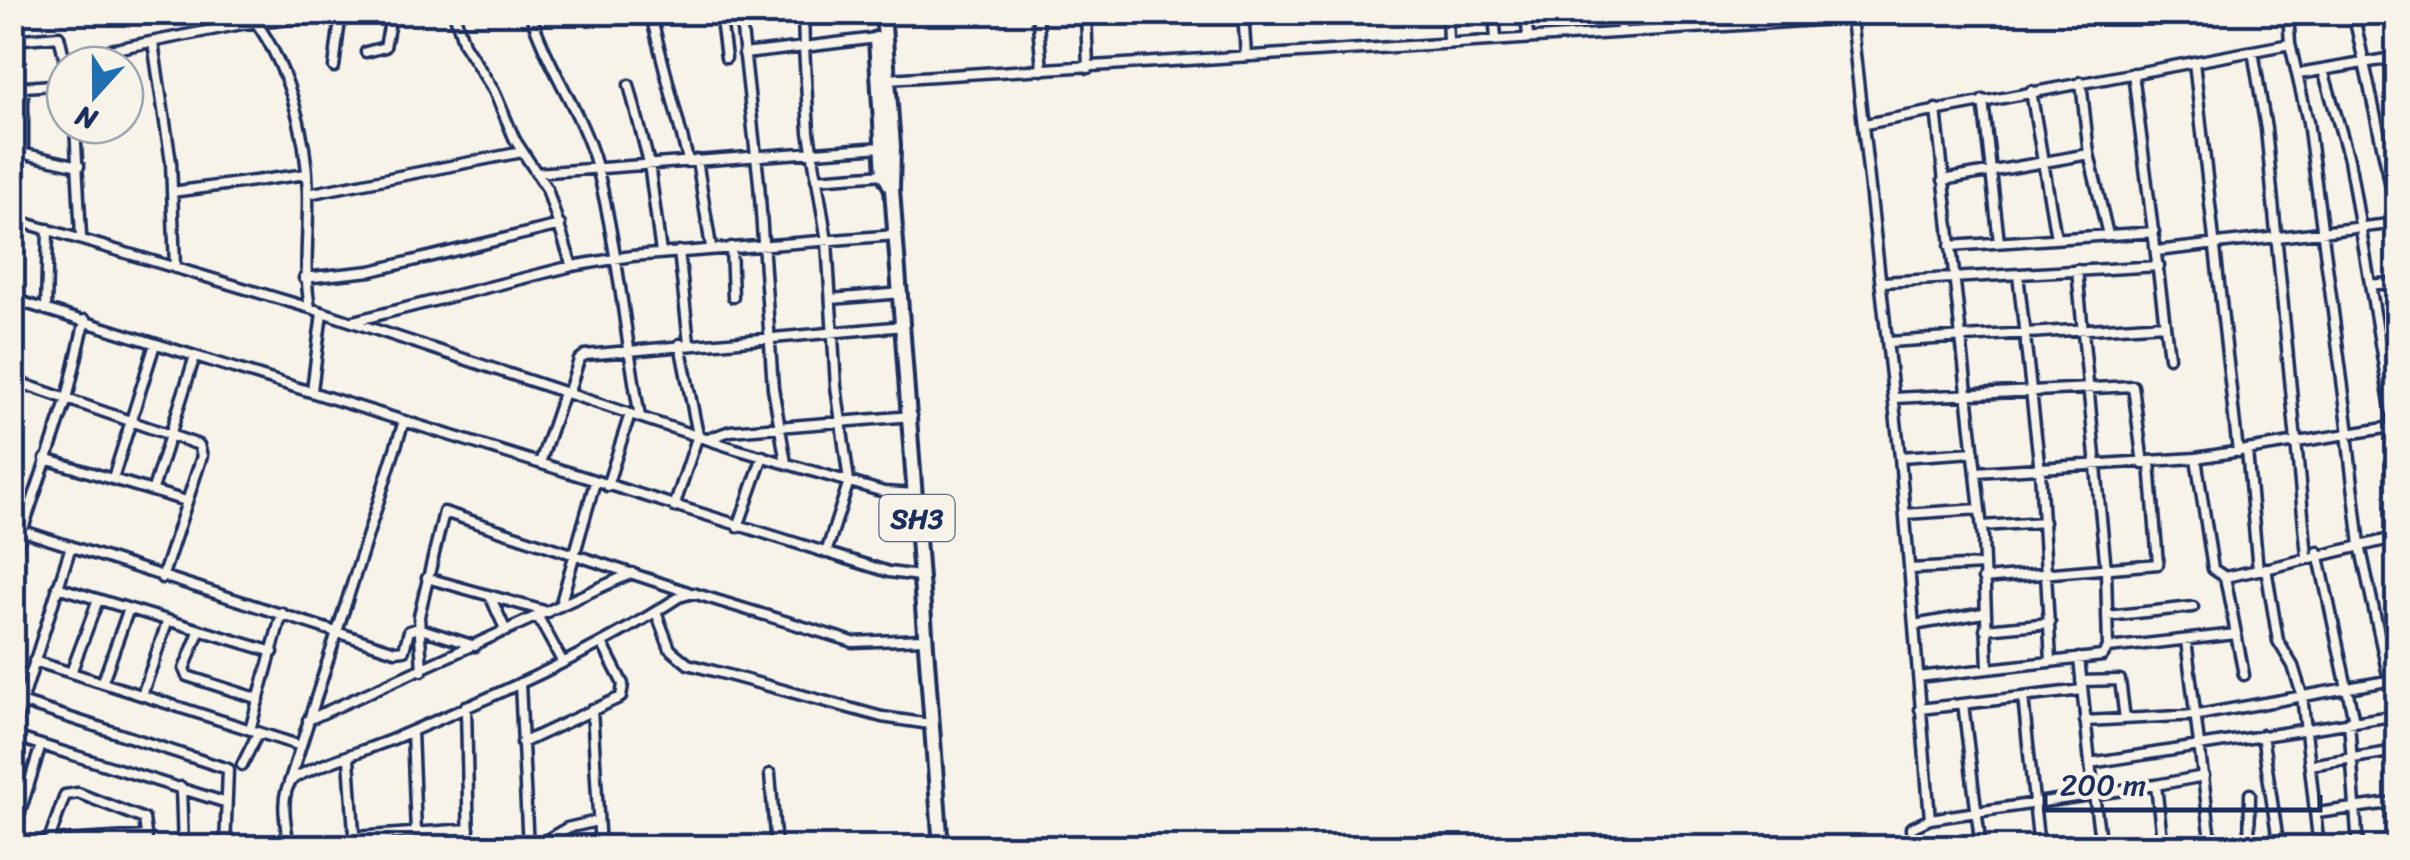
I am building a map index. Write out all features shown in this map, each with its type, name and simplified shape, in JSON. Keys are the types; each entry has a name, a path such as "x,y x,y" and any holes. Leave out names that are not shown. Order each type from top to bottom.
{"main road":[{"name":"SH3","path":"875,12 882,147 892,189 912,416 919,576 941,848"},
{"name":"SH3","path":"883,12 889,174"}],"street":[{"path":"248,12 278,61 307,174 304,278 310,308"},
{"path":"366,52 385,47 392,12"},
{"path":"454,12 464,44 494,90 522,152 536,173 560,225 572,266"},
{"path":"530,12 539,39 576,109 597,168 640,418"},
{"path":"650,12 692,160 710,247"},
{"path":"720,12 726,58"},
{"path":"740,12 756,154 768,336 786,463"},
{"path":"803,12 812,152 827,241 840,422 849,482 826,553"},
{"path":"1037,12 1042,70"},
{"path":"1086,12 1088,68"},
{"path":"1243,12 1246,56"},
{"path":"1447,12 1448,42"},
{"path":"1494,12 1496,39"},
{"path":"1526,12 1528,37"},
{"path":"1616,12 1622,32"},
{"path":"1660,29 1661,12"},
{"path":"2086,721 2198,714 2393,680 2360,545 2322,233 2288,12"},
{"path":"2156,251 2360,229 2398,221 2353,12"},
{"path":"144,45 257,22 341,13 334,67"},
{"path":"888,79 1851,15 1889,342 1930,819"},
{"path":"12,40 59,36 61,45"},
{"path":"744,54 876,38"},
{"path":"153,43 172,192 175,268"},
{"path":"1865,124 2290,44"},
{"path":"2253,51 2266,129 2307,556"},
{"path":"2299,74 2398,57"},
{"path":"2194,62 2242,452 2278,641 2293,666 2302,696 2319,848"},
{"path":"2323,70 2349,159 2398,450"},
{"path":"2133,73 2169,357"},
{"path":"2081,82 2089,154 2108,235"},
{"path":"12,88 45,85"},
{"path":"629,86 649,163 662,253"},
{"path":"23,87 18,152 79,166"},
{"path":"2031,91 2056,238"},
{"path":"1983,100 2000,242"},
{"path":"1936,110 1982,526 1988,667"},
{"path":"77,145 81,236"},
{"path":"536,173 882,147"},
{"path":"308,194 522,152"},
{"path":"1943,180 2089,154"},
{"path":"172,192 307,174"},
{"path":"816,179 889,174"},
{"path":"12,218 310,308 763,456 884,492 916,494"},
{"path":"304,278 371,272 560,225"},
{"path":"46,310 48,229"},
{"path":"1950,246 2154,232"},
{"path":"351,322 572,266 615,259 710,247 896,236"},
{"path":"730,248 733,298"},
{"path":"674,506 703,437 684,344 679,250"},
{"path":"1883,282 2159,266"},
{"path":"1918,677 2102,656 2108,648 2106,570 2085,388 2077,270"},
{"path":"2018,274 2040,471 2051,660"},
{"path":"2370,286 2398,282"},
{"path":"831,299 902,293"},
{"path":"12,362 15,300 312,390 738,527 919,576"},
{"path":"312,390 322,313"},
{"path":"12,561 67,399 85,320"},
{"path":"1889,342 2165,324"},
{"path":"540,463 581,357 684,344 904,326"},
{"path":"114,476 155,344"},
{"path":"153,489 195,356"},
{"path":"12,380 172,432 202,449 162,578"},
{"path":"1894,398 2133,386 2147,464 2158,564 1983,580"},
{"path":"607,486 630,414"},
{"path":"703,437 730,431 912,416"},
{"path":"290,848 285,811 298,745 404,421"},
{"path":"1976,472 2147,464 2396,426"},
{"path":"1900,458 1974,452"},
{"path":"738,527 763,456"},
{"path":"2196,458 2212,569 2225,577 2318,552 2398,537"},
{"path":"46,459 186,500"},
{"path":"560,606 595,482"},
{"path":"1905,514 1980,509"},
{"path":"422,670 418,628 444,512 853,642 924,639"},
{"path":"1982,526 2044,522"},
{"path":"23,531 282,613 333,634 400,651 410,631 418,628 476,646"},
{"path":"71,546 12,735 224,802"},
{"path":"2318,552 2352,721 2358,848"},
{"path":"1910,569 1983,565"},
{"path":"308,720 632,574"},
{"path":"2225,577 2244,675"},
{"path":"427,578 548,612"},
{"path":"58,586 167,623 273,652"},
{"path":"289,783 520,684 693,593"},
{"path":"490,596 506,632"},
{"path":"72,670 98,600"},
{"path":"2107,616 2193,606"},
{"path":"103,681 128,611"},
{"path":"656,612 670,649 688,664 882,717 930,724"},
{"path":"242,766 282,613"},
{"path":"1914,625 1983,614"},
{"path":"538,617 562,661"},
{"path":"142,695 167,623"},
{"path":"1984,629 2050,623"},
{"path":"198,632 184,669 187,676 259,699"},
{"path":"2108,648 2236,634"},
{"path":"2186,640 2212,848"},
{"path":"522,743 614,701 623,691 602,644"},
{"path":"2079,658 2101,848"},
{"path":"34,660 298,745"},
{"path":"12,670 29,676"},
{"path":"1920,709 2120,680 2125,719"},
{"path":"520,684 530,848 566,828 597,821"},
{"path":"2023,697 2039,848"},
{"path":"21,702 216,762 230,772 224,802 225,848"},
{"path":"1963,704 1980,848"},
{"path":"466,706 469,848"},
{"path":"592,709 600,848"},
{"path":"2090,762 2398,715"},
{"path":"412,732 416,833"},
{"path":"2262,735 2279,848"},
{"path":"40,745 12,841 147,836"},
{"path":"2310,764 2390,752"},
{"path":"349,759 355,842 469,829"},
{"path":"770,774 776,848"},
{"path":"1912,848 1911,828 1930,819 2204,776"},
{"path":"2156,785 2163,848"},
{"path":"181,787 183,848"},
{"path":"48,840 70,792 140,816 147,824 148,848"},
{"path":"2248,848 2250,794"},
{"path":"2317,813 2397,802"}]}
